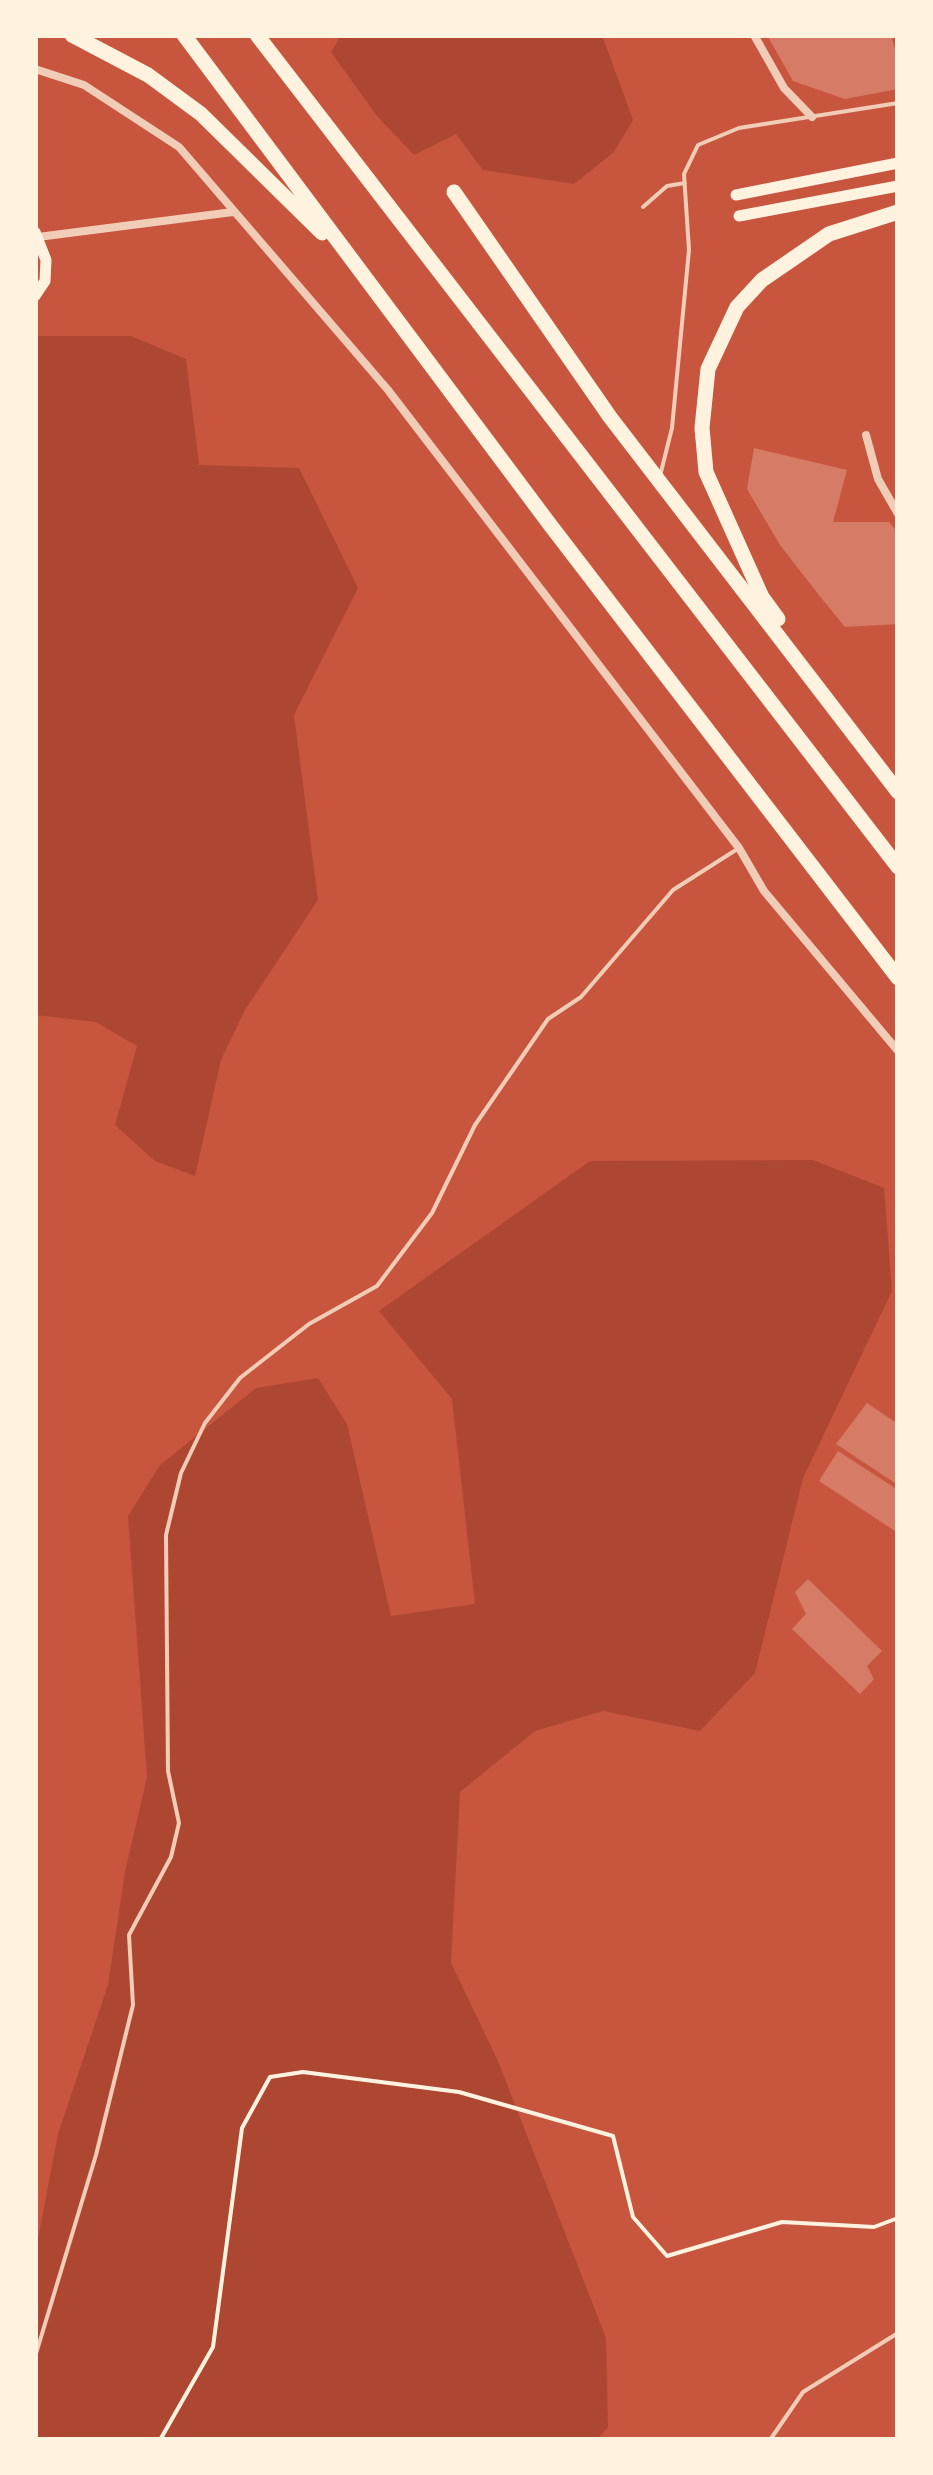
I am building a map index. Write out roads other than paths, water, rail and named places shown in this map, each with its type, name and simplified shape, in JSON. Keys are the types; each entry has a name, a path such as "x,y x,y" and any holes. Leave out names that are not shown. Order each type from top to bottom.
{"highway":[{"path":"72,35 148,75 201,114 360,271"},
{"path":"184,35 898,978"},
{"path":"257,35 898,868"},
{"path":"454,192 659,481 898,792"},
{"path":"855,735 762,597 706,472 702,428 708,369 720,336 762,280 829,234 898,212"}],"main road":[{"path":"736,194 898,163"},
{"path":"740,216 898,186"},
{"path":"35,296 45,280 46,260 37,234"}],"street":[{"path":"754,35 784,88 812,117"},
{"path":"35,68 84,85 178,147 388,390 739,848 764,891 898,1052"},
{"path":"37,234 233,212"},
{"path":"866,435 878,479 898,514"}],"lane":[{"path":"659,481 672,428 689,250 684,174 698,146 739,128 898,103"},
{"path":"642,206 667,186 684,183"},
{"path":"35,2356 96,2154 133,2006 129,1935 171,1858 180,1823 168,1772 166,1535 181,1474 205,1423 240,1378 309,1324 377,1286 432,1213 475,1125 548,1019 581,997 672,890 739,848"},
{"path":"770,2440 802,2392 898,2333"}]}
